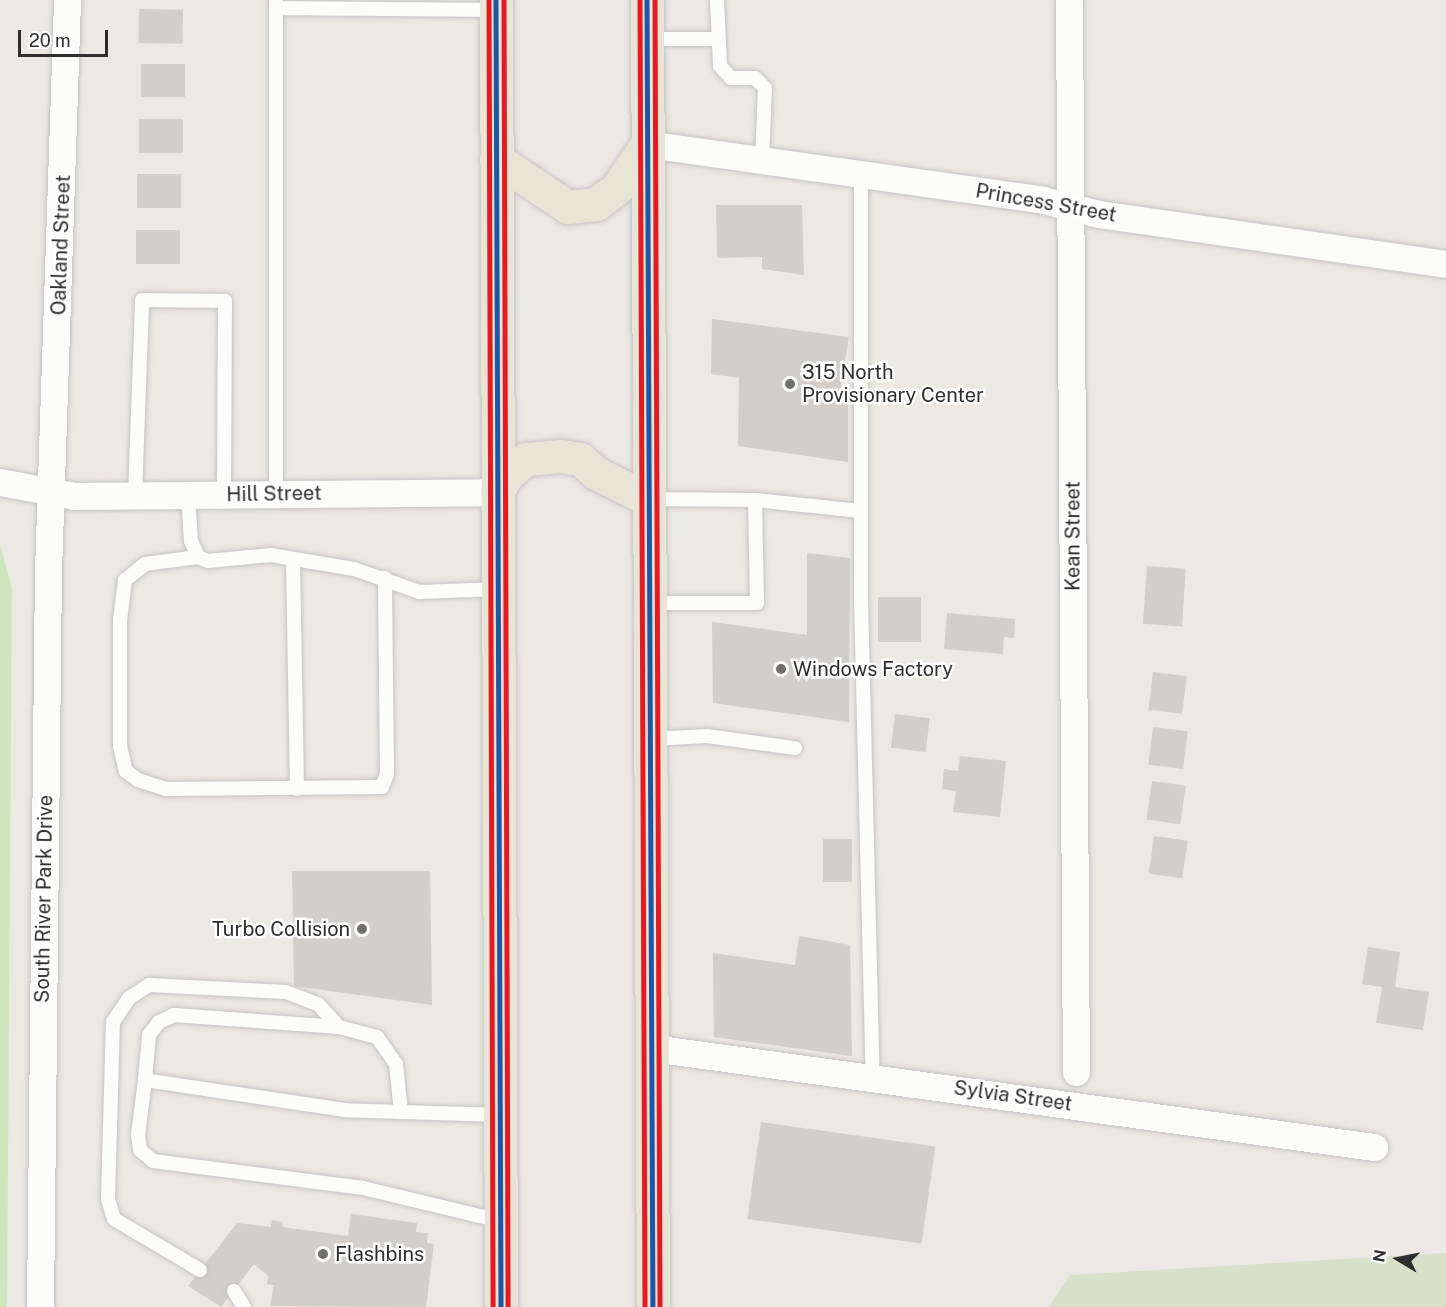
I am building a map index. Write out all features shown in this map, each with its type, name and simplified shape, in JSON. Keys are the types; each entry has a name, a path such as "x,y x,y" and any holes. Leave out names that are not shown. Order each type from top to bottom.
{"main road":[{"path":"647,0 653,1307"},
{"path":"496,5 501,1307"},
{"path":"496,159 568,207 596,204 618,188 647,144"},
{"path":"497,492 508,474 526,459 561,456 580,459 596,472 648,499"}],"street":[{"name":"Oakland Street","path":"51,490 67,0"},
{"name":"Kean Street","path":"1069,0 1076,1072"},
{"name":"Princess Street","path":"647,144 861,174 1446,264"},
{"name":"Hill Street","path":"0,482 75,496 497,492"},
{"name":"South River Park Drive","path":"40,1307 51,490"},
{"name":"Sylvia Street","path":"651,1048 873,1076 1374,1147"}],"lane":[{"path":"717,0 720,66 731,78 755,78 765,88 762,160"},
{"path":"276,494 276,4 496,5"},
{"path":"647,39 718,39"},
{"path":"861,174 860,511 873,1076"},
{"path":"135,495 142,300 225,301 224,495"},
{"path":"188,495 191,541 198,557"},
{"path":"648,499 755,500 860,511"},
{"path":"648,603 757,603 755,500"},
{"path":"384,578 387,774 382,787 166,789 138,780 126,771 120,746 120,619 124,580 145,564 198,557 208,561 271,555 384,578 420,592 498,589"},
{"path":"293,559 297,789"},
{"path":"649,739 706,736 795,748"},
{"path":"200,1270 114,1219 108,1199 113,1022 129,998 149,985 286,992 318,1004 339,1028"},
{"path":"401,1112 396,1064 377,1037 339,1028 174,1015 159,1022 149,1035 138,1135 140,1150 153,1161 363,1188 500,1221"},
{"path":"145,1080 345,1110 500,1116"},
{"path":"234,1291 244,1307"}],"green space":[{"path":"0,544 12,588 7,1307 0,1307"},
{"path":"1446,1253 1446,1307 1048,1307 1070,1275"}],"building":[{"path":"139,9 183,10 182,44 138,43"},
{"path":"141,64 185,64 185,97 141,97"},
{"path":"139,119 183,119 183,153 139,153"},
{"path":"137,174 181,174 181,208 137,208"},
{"path":"716,205 802,205 804,275 762,269 762,257 717,258"},
{"path":"136,230 180,230 180,264 136,264"},
{"name":"315 North Provisionary Center","path":"712,319 849,337 840,391 848,391 848,462 738,446 739,378 711,374"},
{"name":"Windows Factory","path":"807,553 850,558 849,722 713,703 712,622 807,635"},
{"path":"1147,566 1186,569 1182,627 1143,624"},
{"path":"878,597 921,597 921,642 878,642"},
{"path":"947,613 1015,619 1014,638 1004,637 1003,654 944,649"},
{"path":"1153,672 1187,676 1182,714 1148,710"},
{"path":"895,714 930,718 926,752 891,748"},
{"path":"1153,727 1188,731 1183,769 1148,765"},
{"path":"960,756 1006,761 1000,817 953,812 956,791 942,789 944,769 958,771"},
{"path":"1152,781 1186,786 1180,824 1147,820"},
{"path":"1154,836 1188,841 1182,878 1149,874"},
{"path":"823,839 852,839 852,882 823,882"},
{"name":"Turbo Collision","path":"292,871 430,871 432,1005 294,986"},
{"path":"799,936 850,945 852,1056 714,1037 713,953 795,965"},
{"path":"1368,947 1400,952 1395,987 1429,992 1423,1030 1376,1023 1382,987 1362,984"},
{"path":"761,1122 935,1146 922,1244 747,1219"},
{"name":"Flashbins","path":"351,1214 417,1223 416,1232 428,1233 427,1243 434,1244 426,1307 270,1306 274,1285 267,1284 268,1276 254,1264 221,1307 188,1286 237,1223 271,1227 272,1220 283,1222 282,1227 348,1236"}],"transit line":[{"path":"489,0 493,1307"},
{"path":"496,0 501,1307"},
{"path":"504,0 508,1307"},
{"path":"640,0 645,1307"},
{"path":"647,0 653,1307"},
{"path":"655,0 660,1307"}],"place":[{"name":"315 North Provisionary Center","path":"790,384"},
{"name":"Windows Factory","path":"781,669"},
{"name":"Turbo Collision","path":"362,929"},
{"name":"Flashbins","path":"323,1254"}]}
